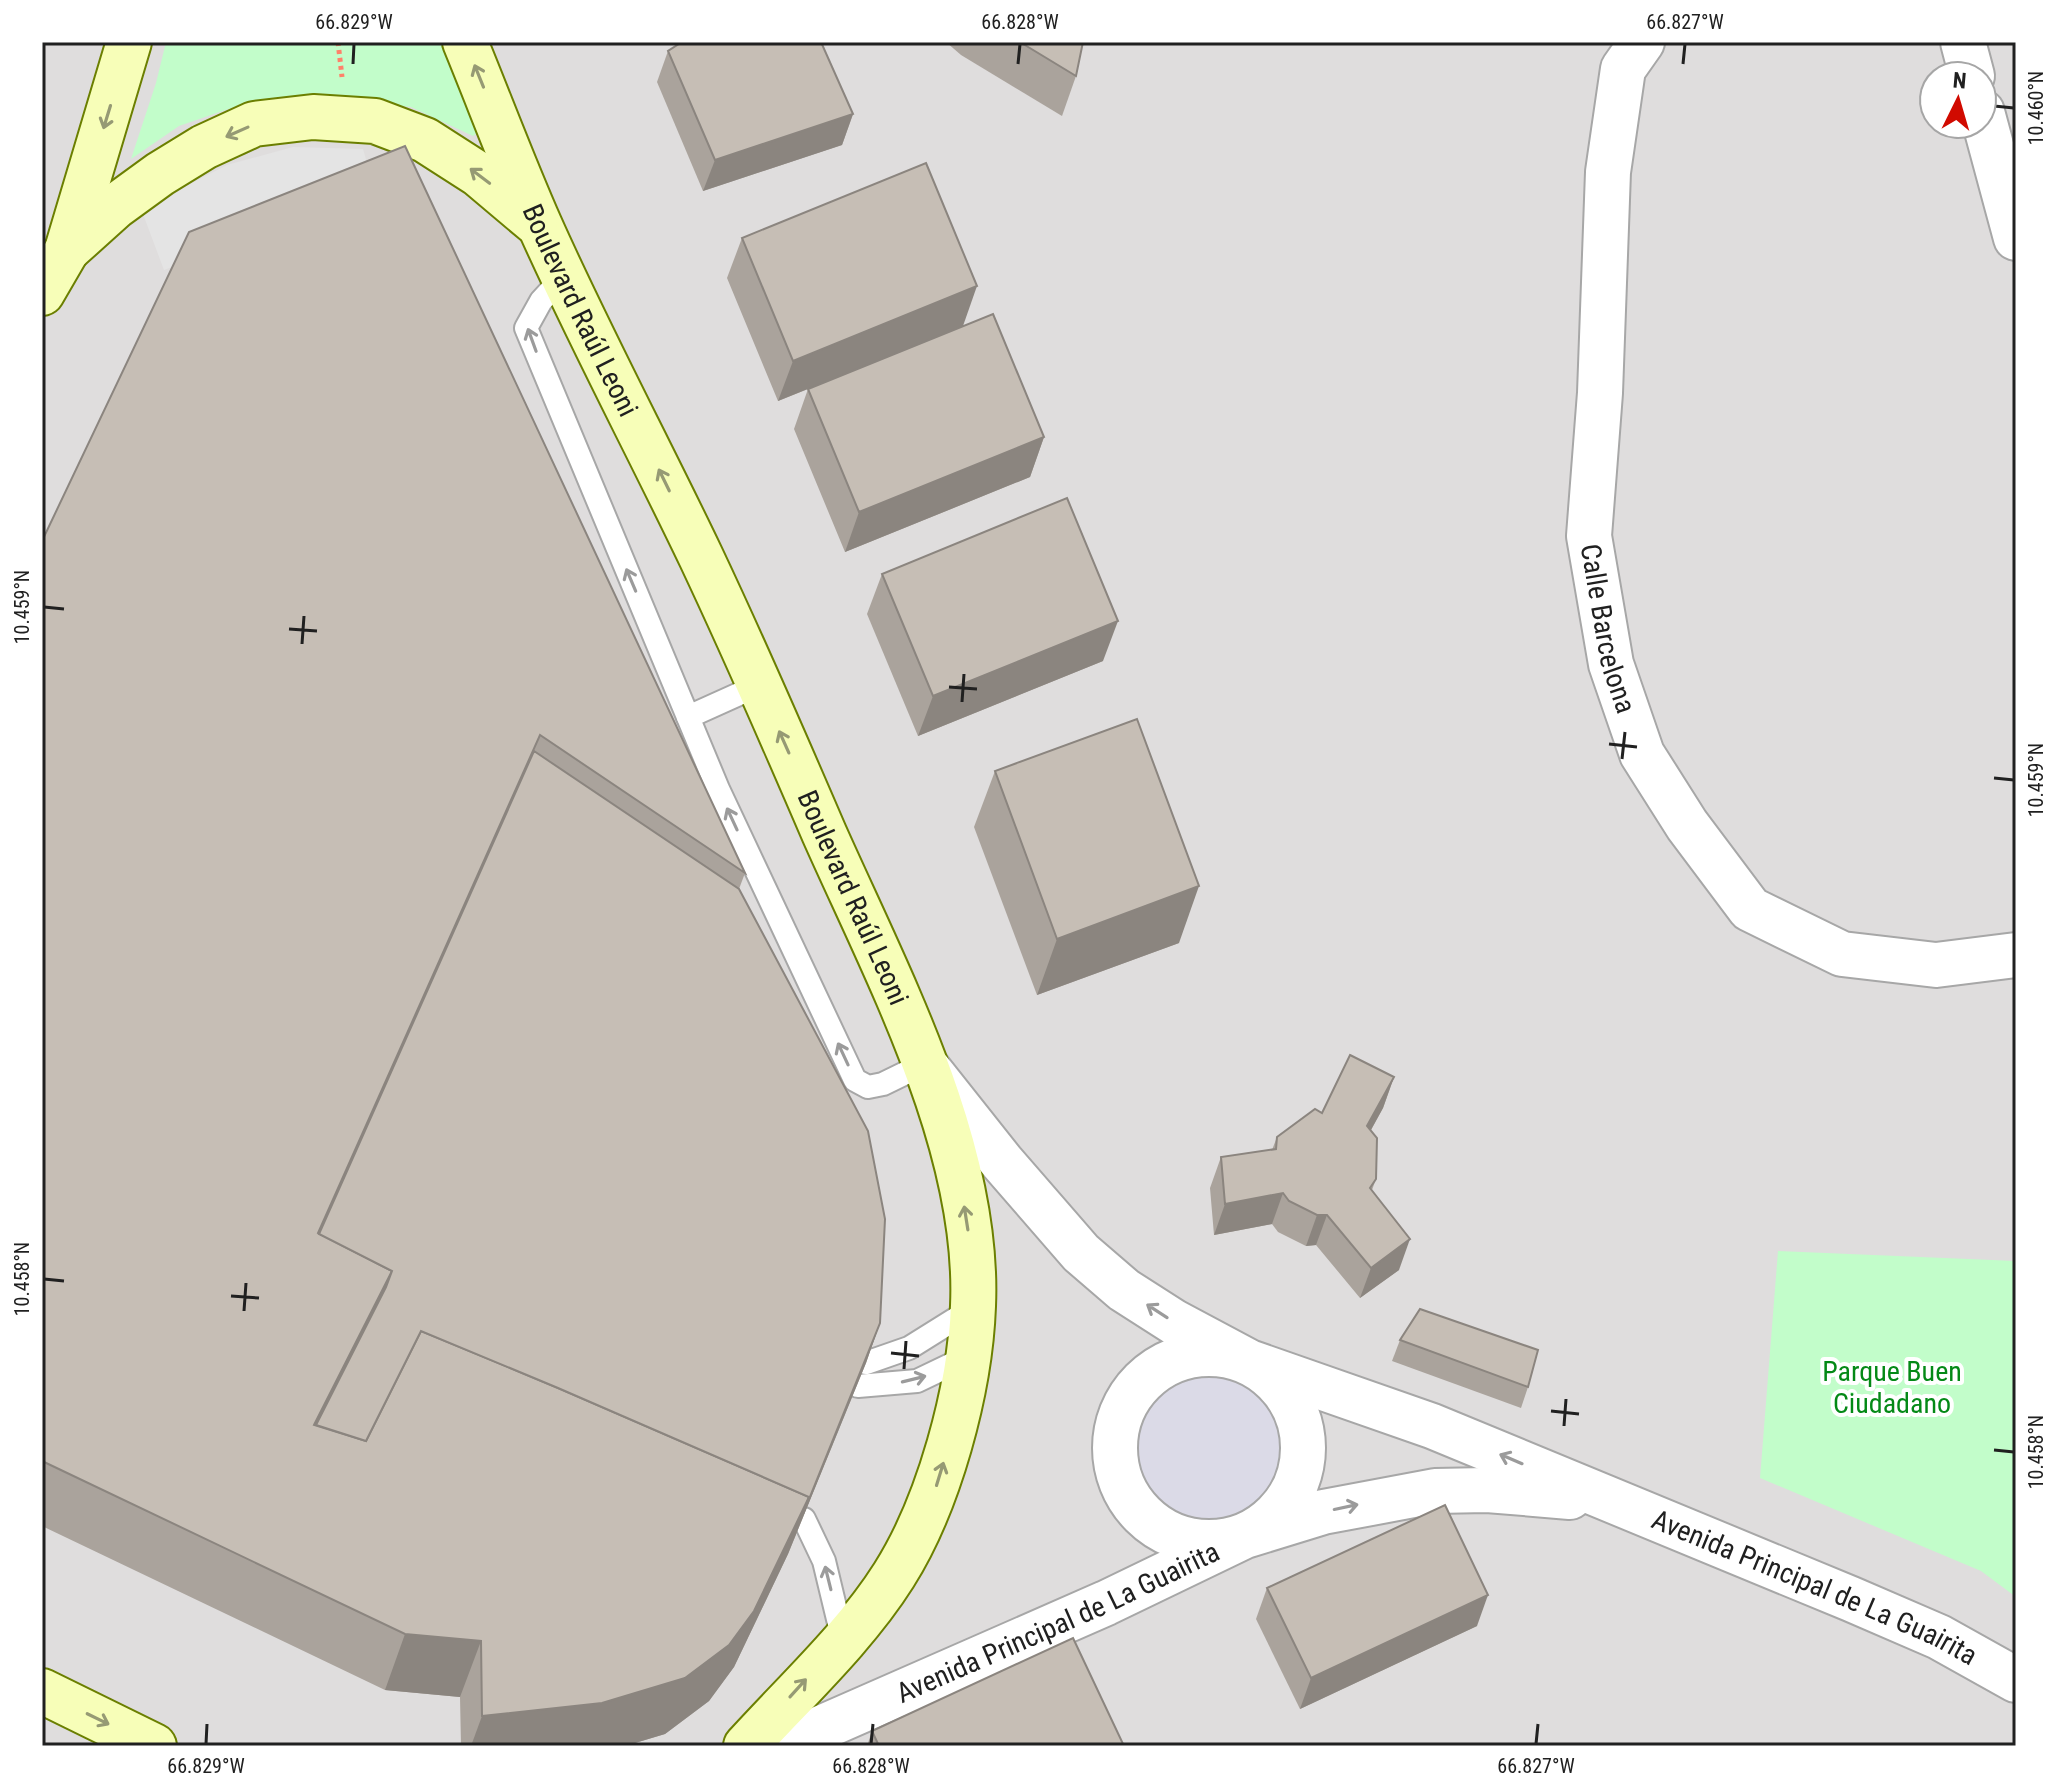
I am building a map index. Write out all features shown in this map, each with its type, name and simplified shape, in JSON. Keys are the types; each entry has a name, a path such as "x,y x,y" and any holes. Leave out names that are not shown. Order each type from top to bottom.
{"main road":[{"path":"42,293 67,250 129,42"},
{"name":"Boulevard Raúl Leoni","path":"465,42 540,226 702,559 927,1066 964,1201 973,1261 973,1308 967,1357 950,1439 934,1493 893,1576 865,1615 746,1746"},
{"path":"67,250 116,206 204,147 254,124 313,117 375,121 425,140 478,174 540,226"},
{"path":"42,1691 154,1746"}],"street":[{"name":"Calle Barcelona","path":"1642,42 1623,69 1608,172 1600,393 1589,536 1611,664 1642,754 1687,825 1750,909 1842,954 1936,965 2016,955"},
{"path":"1990,140 2016,238"},
{"name":"Avenida Principal de La Guairita","path":"927,1066 1002,1162 1081,1253 1124,1290 1174,1322 1249,1362 1268,1374 1284,1389 1295,1408 1302,1429 1304,1451 1292,1493 1280,1510 1245,1536 1200,1542 1178,1537 1158,1527 1141,1514 1118,1477 1114,1455 1121,1412 1131,1393 1146,1376 1164,1364 1185,1356 1206,1353 1228,1355 1249,1362 1432,1426 1939,1637 2016,1680"},
{"name":"Avenida Principal de La Guairita","path":"780,1746 1092,1610 1245,1536 1323,1512 1435,1491 1487,1490 1609,1500"}],"lane":[{"path":"564,276 541,301 526,328 718,789 855,1080 868,1087 927,1066"},
{"path":"688,717 759,685"},
{"path":"866,1363 909,1348 973,1308"},
{"path":"858,1386 917,1381 967,1357"},
{"path":"804,1519 824,1561 843,1640"}],"path":[{"path":"338,42 343,80"}],"shaded area":[{"path":"42,42 2016,42 2016,1746 42,1746"},
{"path":"293,147 363,149 375,191 164,270 143,214 184,187 227,165"},
{"path":"1208,1367 1239,1373 1264,1391 1282,1416 1288,1447 1282,1478 1264,1503 1239,1521 1208,1527 1177,1521 1152,1503 1134,1478 1128,1447 1134,1416 1152,1391 1177,1373"}],"green space":[{"path":"166,42 446,42 480,131 473,136 411,107 326,98 243,104 179,126 131,159"},
{"name":"Parque Buen Ciudadano","path":"1778,1251 2016,1261 2016,1597 1981,1571 1760,1478"}],"building":[{"path":"682,42 821,42 853,114 715,160 668,51"},
{"path":"1020,42 1083,42 1076,76"},
{"path":"405,146 745,873 540,735 318,1233 392,1271 314,1425 366,1441 421,1331 809,1497 754,1611 729,1645 685,1678 602,1703 482,1716 481,1641 405,1634 42,1461 42,541 189,232"},
{"path":"926,163 977,286 793,361 742,238"},
{"path":"993,314 1044,437 859,512 808,389"},
{"path":"1067,498 1118,621 933,696 882,574"},
{"path":"1137,719 1199,886 1057,939 995,771"},
{"path":"534,751 739,889 868,1131 885,1219 880,1323 803,1514 809,1497 421,1331 366,1441 316,1425 392,1271 319,1234"},
{"path":"1350,1055 1394,1077 1367,1126 1377,1138 1376,1179 1370,1188 1410,1239 1371,1268 1327,1215 1317,1215 1289,1201 1283,1193 1225,1204 1221,1157 1276,1149 1277,1137 1315,1109 1322,1113"},
{"path":"1420,1309 1538,1350 1528,1387 1400,1340"},
{"path":"1445,1505 1488,1595 1311,1678 1267,1588"},
{"path":"1073,1638 1124,1746 879,1746 872,1731"}]}
